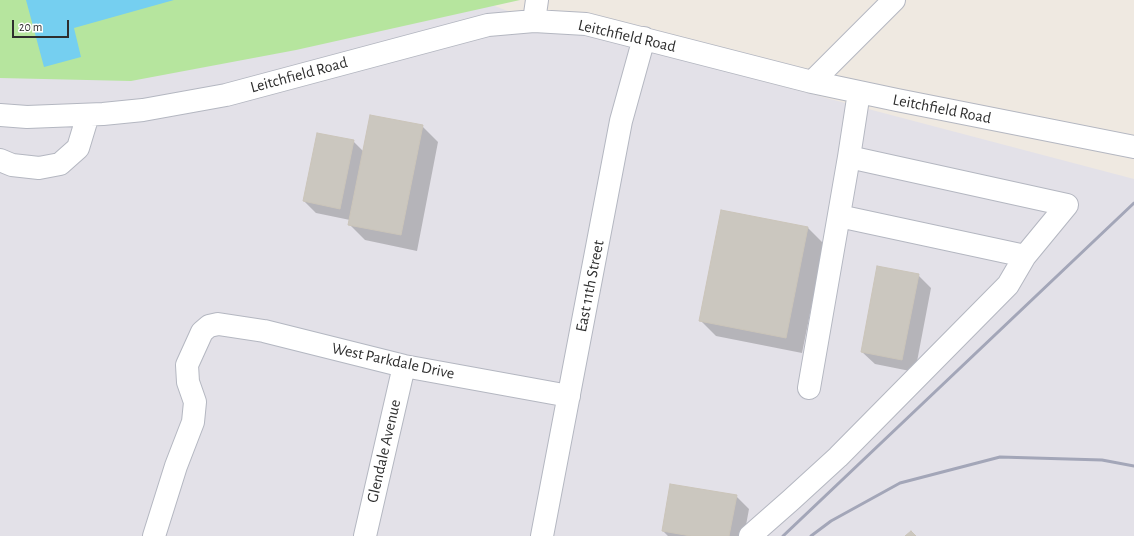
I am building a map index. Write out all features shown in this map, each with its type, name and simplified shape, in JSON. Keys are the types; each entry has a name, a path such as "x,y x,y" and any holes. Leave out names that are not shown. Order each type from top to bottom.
{"street":[{"path":"812,82 894,0"},
{"name":"Leitchfield Road","path":"0,115 27,117 103,114 143,110 226,95 488,25 536,10 812,82 1134,147"},
{"name":"East 11th Street","path":"542,536 621,121 644,38"},
{"path":"809,388 859,92"},
{"path":"0,160 12,166 39,168 60,164 78,148 88,115"},
{"path":"750,536 792,500 838,457 997,296 1008,284 1025,256 1067,205 849,157"},
{"path":"839,216 1025,256"},
{"name":"West Parkdale Drive","path":"154,536 176,466 193,422 195,402 188,382 187,365 202,332 209,326 218,324 264,331 404,366 569,396"},
{"name":"Glendale Avenue","path":"365,536 404,366"}],"shaded area":[{"path":"0,0 479,0 534,21 1134,179 1134,536 0,536"}],"green space":[{"path":"0,0 520,0 296,50 131,81 0,78"}],"water":[{"path":"26,0 174,0 74,28 81,57 44,67"}],"building":[{"path":"370,115 423,125 401,235 348,225"},
{"path":"317,133 354,140 340,209 303,201"},
{"path":"721,210 808,227 786,338 699,321"},
{"path":"877,266 919,274 902,360 861,352"},
{"path":"670,484 737,495 729,536 691,536 662,531"},
{"path":"911,531 916,536 905,536"}],"railway":[{"path":"783,536 1134,203"},
{"path":"811,536 831,521 900,483 1000,457 1102,460 1134,466"}]}
